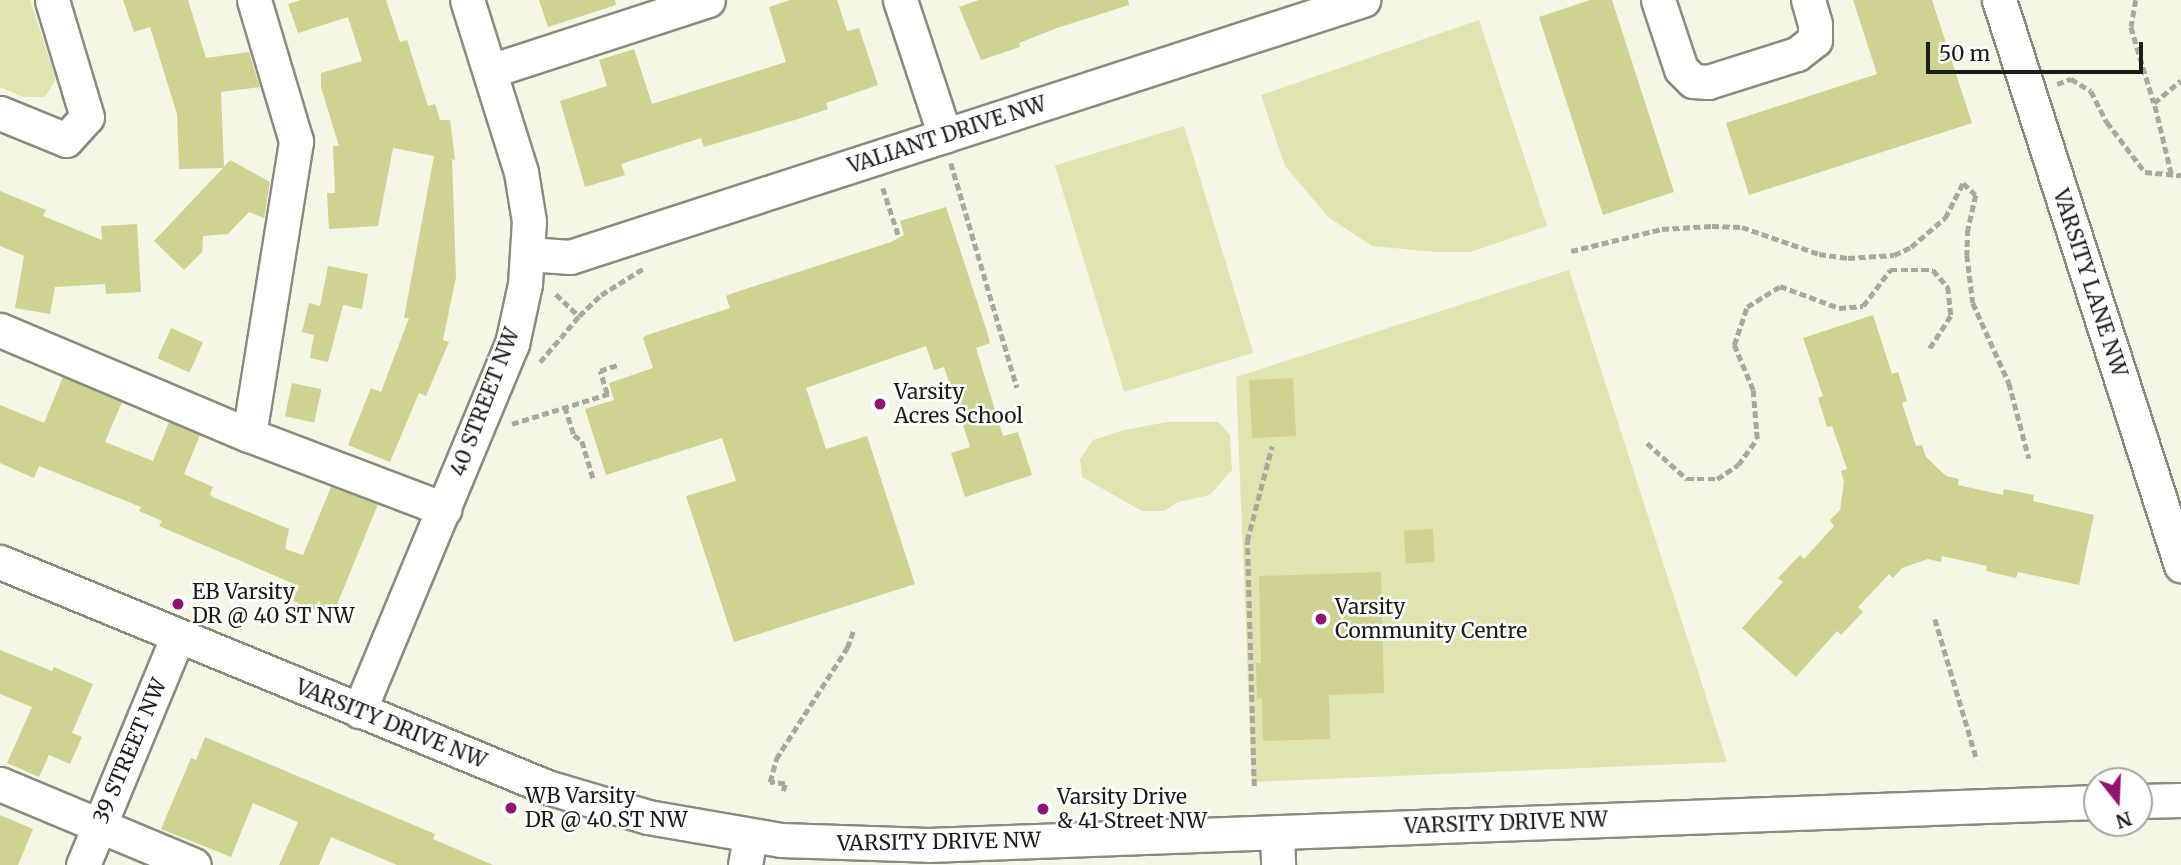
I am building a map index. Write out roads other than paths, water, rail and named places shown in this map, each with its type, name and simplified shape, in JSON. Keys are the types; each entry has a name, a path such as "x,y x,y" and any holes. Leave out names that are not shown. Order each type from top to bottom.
{"street":[{"path":"0,113 66,141 87,117 52,0"},
{"path":"249,435 296,141 254,0"},
{"name":"40 STREET NW","path":"359,711 512,344 528,254 529,221 521,172 467,0"},
{"path":"900,0 948,149"},
{"name":"VALIANT DRIVE NW","path":"528,254 570,257 948,149 1322,6 1363,0"},
{"path":"1658,0 1681,69 1693,80 1708,82 1797,54 1815,40 1815,24 1808,0"},
{"name":"VARSITY LANE NW","path":"1999,0 2181,565"},
{"path":"490,71 693,2"},
{"path":"0,330 249,435 444,509"},
{"name":"VARSITY DRIVE NW","path":"0,562 547,787 748,851 854,845 928,845 2083,803"},
{"name":"39 STREET NW","path":"83,865 178,636"},
{"path":"0,784 194,865"},
{"path":"2153,801 2181,800"},
{"path":"1277,832 1278,865"}],"place":[{"name":"Varsity Acres School","path":"880,404"},
{"name":"EB Varsity DR @ 40 ST NW","path":"178,604"},
{"name":"Varsity Community Centre","path":"1321,619"},
{"name":"WB Varsity DR @ 40 ST NW","path":"511,808"},
{"name":"Varsity Drive & 41 Street NW","path":"1043,809"}]}
